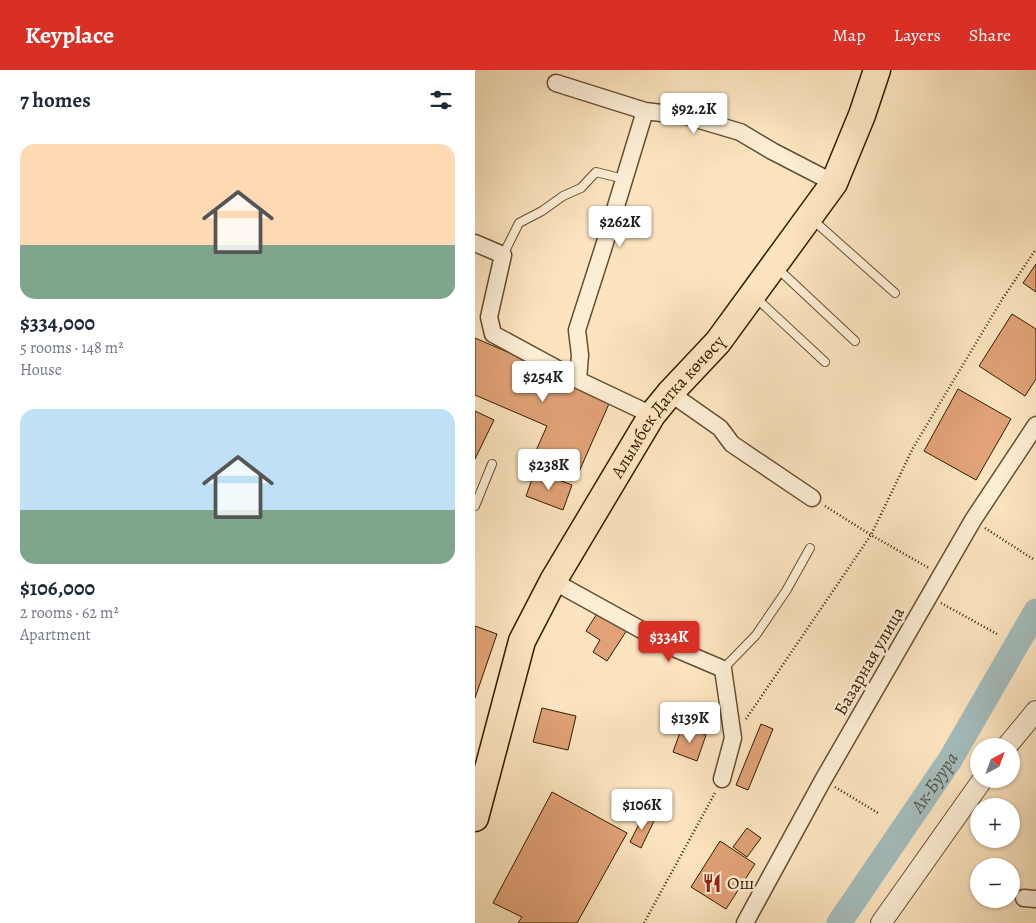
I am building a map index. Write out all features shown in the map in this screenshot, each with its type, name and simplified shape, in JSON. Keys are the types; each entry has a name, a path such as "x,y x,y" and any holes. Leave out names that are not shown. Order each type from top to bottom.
{"main road":[{"name":"Алымбек Датка көчөсү","path":"475,818 522,641 553,581 652,415 718,342 834,183 862,115 877,70"}],"street":[{"path":"557,83 645,111 686,116 740,132 771,151 834,183"},
{"path":"578,380 580,355 577,330 645,111"},
{"path":"475,244 503,254 489,317 493,334 578,380 652,415"},
{"path":"670,393 720,428 732,444 813,498"},
{"name":"Базарная улица","path":"745,923 823,780 973,520 1036,425"},
{"path":"553,581 676,649 723,669 733,738 723,779"},
{"path":"1014,738 1036,711"},
{"path":"881,923 977,788"}],"lane":[{"path":"503,254 519,222 542,211 563,196 581,188 596,172 624,179"},
{"path":"809,217 895,293"},
{"path":"774,265 855,341"},
{"path":"752,295 825,362"},
{"path":"475,506 492,464"},
{"path":"723,669 756,635 786,591 809,548"}],"path":[{"path":"733,738 871,535 913,448 1003,298 1036,249"},
{"path":"813,498 941,576"},
{"path":"973,520 1033,559"},
{"path":"929,596 997,634"},
{"path":"644,923 723,779"},
{"path":"823,780 878,813"}],"building":[{"path":"1036,264 1036,292 1023,283"},
{"path":"1012,314 1036,329 1036,379 1025,396 979,366"},
{"path":"475,338 612,397 578,474 534,455 547,426 475,395"},
{"path":"958,389 1011,419 976,480 924,451"},
{"path":"475,411 494,420 475,459"},
{"path":"535,471 572,485 563,510 526,496"},
{"path":"598,612 627,630 607,661 593,652 600,640 586,631"},
{"path":"475,626 497,634 475,698"},
{"path":"542,708 576,716 568,750 533,742"},
{"path":"761,724 773,729 748,790 736,785"},
{"path":"682,727 706,735 697,761 673,752"},
{"path":"552,792 627,833 577,923 518,923 522,917 493,903"},
{"path":"644,814 655,819 641,848 630,842"},
{"path":"747,828 761,838 747,857 733,847"},
{"path":"720,841 755,864 726,909 691,887"}],"waterway":[{"name":"Ак-Буура","path":"839,923 950,760 1036,611"}],"place":[{"name":"Ош","path":"712,883"}]}
